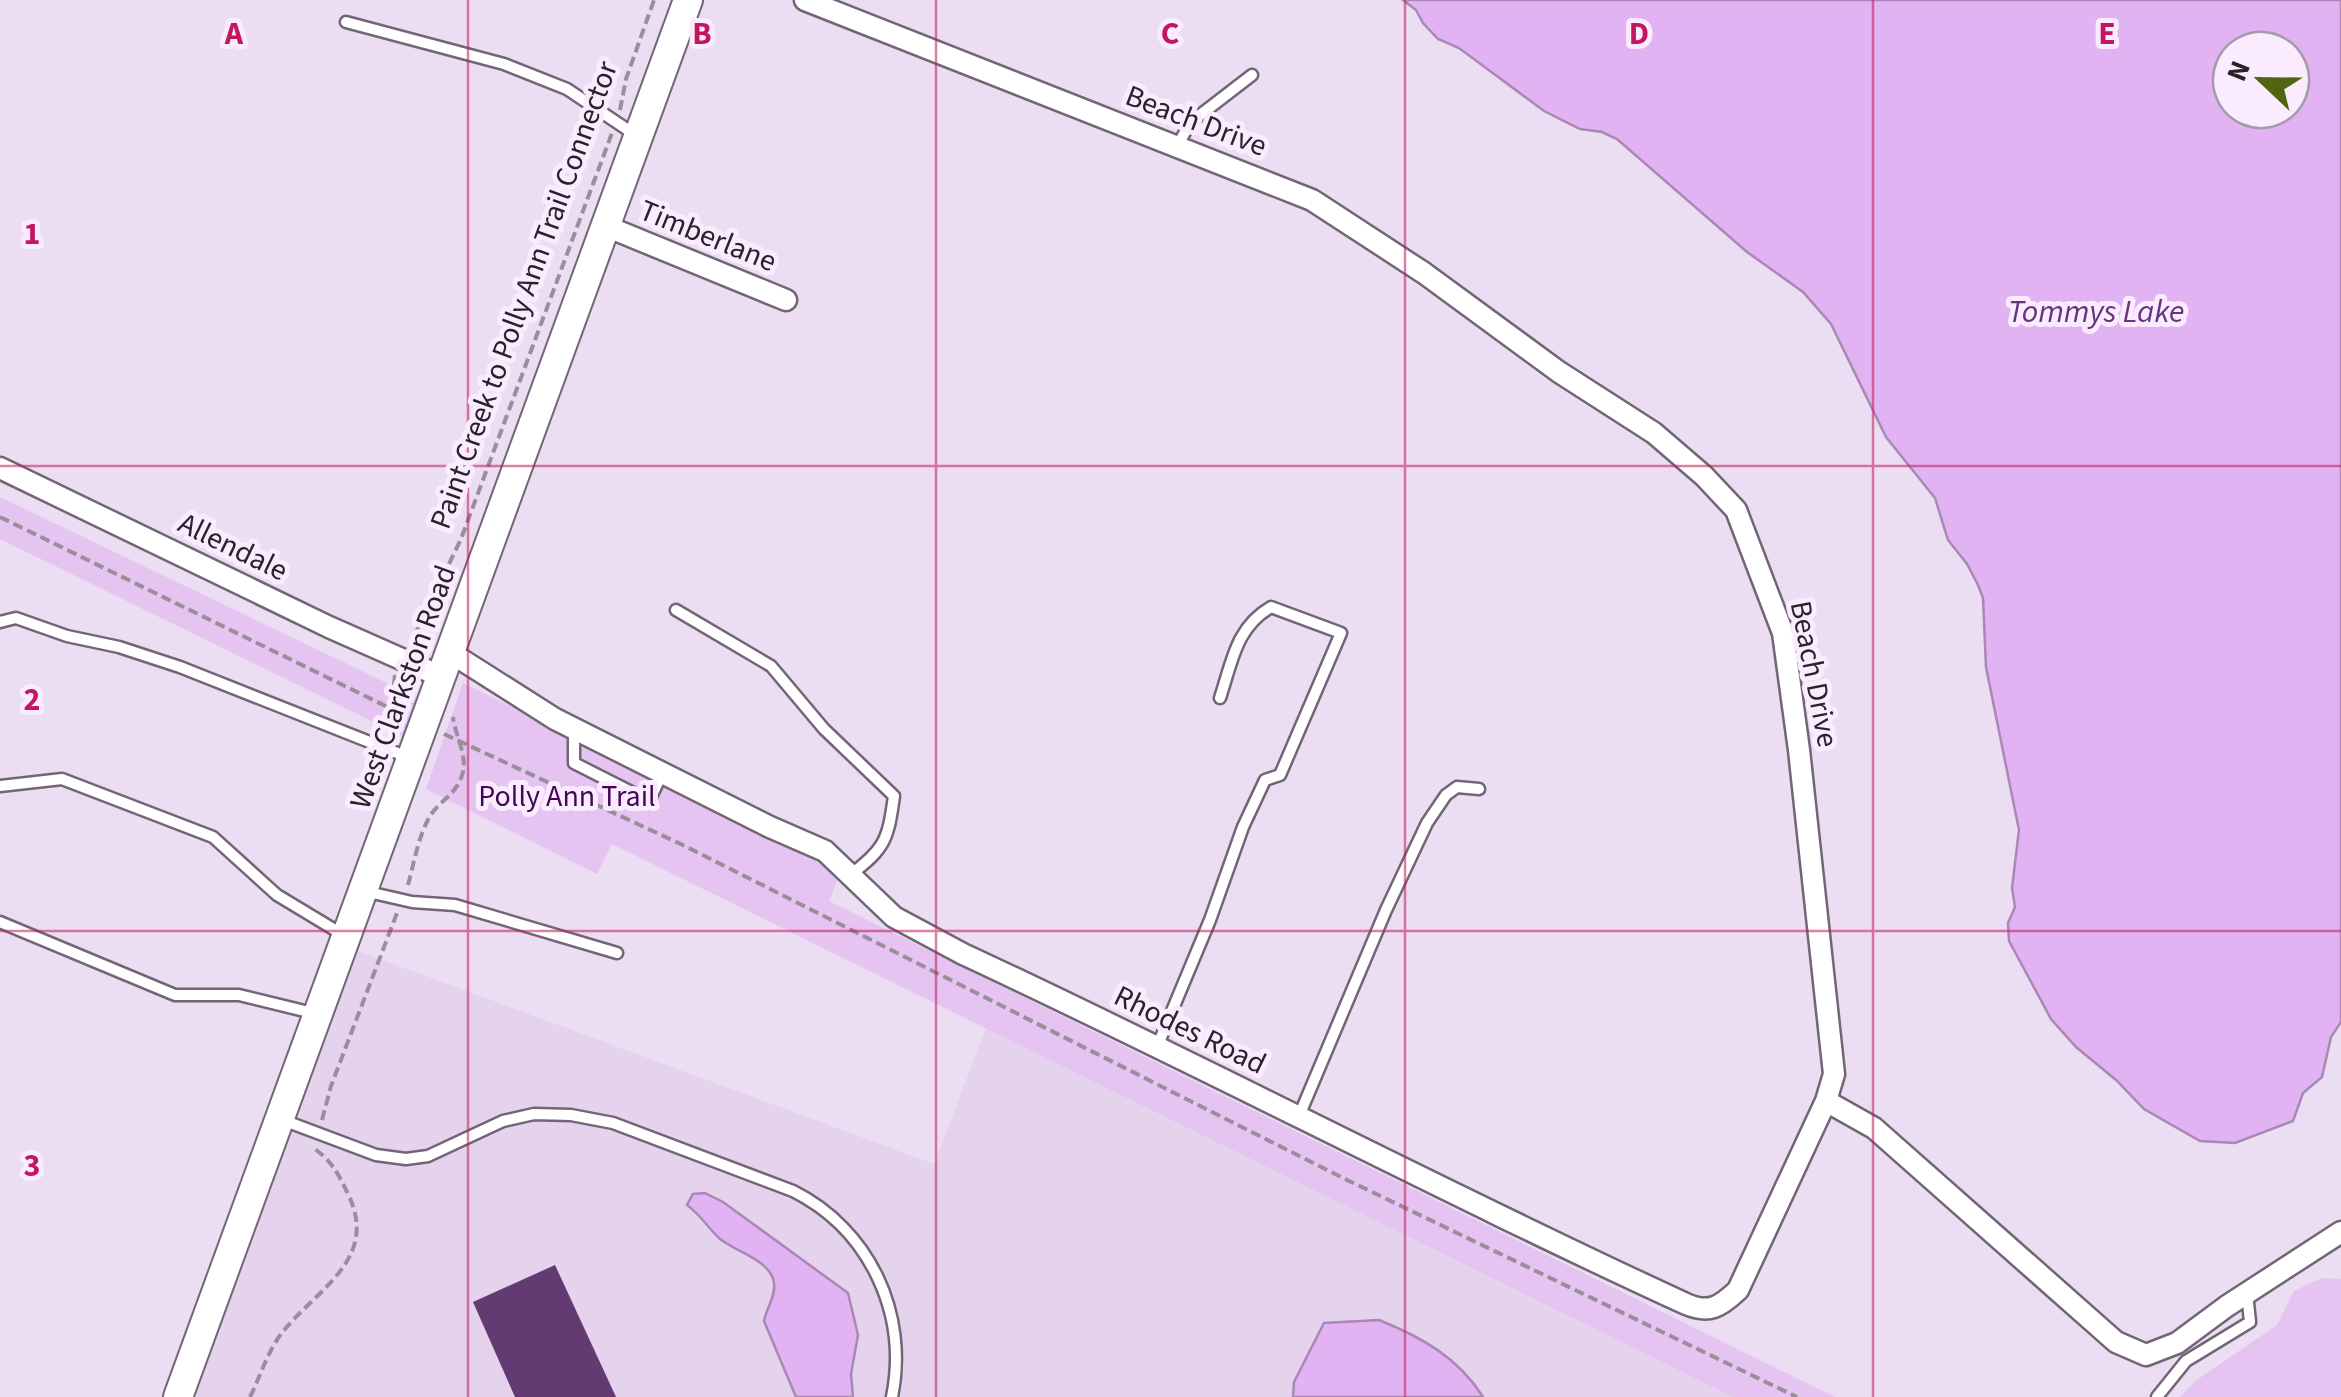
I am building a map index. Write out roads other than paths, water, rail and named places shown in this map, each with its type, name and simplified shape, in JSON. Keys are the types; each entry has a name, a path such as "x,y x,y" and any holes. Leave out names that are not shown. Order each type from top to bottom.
{"main road":[{"name":"West Clarkston Road","path":"178,1397 411,759 411,718 446,665 608,227 628,130 688,0"}],"street":[{"name":"Beach Drive","path":"805,0 1312,200 1654,433 1736,510 1782,634 1800,750 1834,1074 1826,1101"},
{"name":"Timberlane","path":"608,227 786,300"},
{"name":"Allendale","path":"0,468 402,659 446,665"},
{"name":"Rhodes Road","path":"446,665 825,851 894,916 963,954 1429,1178 1508,1222 1701,1310 1720,1307 1738,1290 1826,1101"},
{"path":"1826,1101 1874,1128 2116,1342 2146,1355 2177,1344 2247,1292 2341,1232"}],"lane":[{"path":"346,22 504,64 567,89 628,130"},
{"path":"1177,146 1192,122 1252,74"},
{"path":"1157,1047 1210,920 1243,826 1265,780 1280,775 1341,634 1271,607 1252,618 1243,630 1220,698"},
{"path":"676,610 771,666 824,729 894,796 888,837 868,862 850,874"},
{"path":"0,622 16,618 67,636 119,646 411,759"},
{"path":"574,729 574,764 649,801 662,773"},
{"path":"0,786 62,779 212,837 277,896 346,936"},
{"path":"1299,1116 1386,910 1428,823 1446,795 1457,788 1479,789"},
{"path":"363,890 402,900 455,905 617,952"},
{"path":"0,922 174,995 238,995 318,1014"},
{"path":"279,1119 381,1156 415,1159 503,1120 534,1114 571,1114 613,1124 793,1191 840,1224 874,1270 892,1318 896,1364 892,1397"},
{"path":"2157,1397 2186,1361 2250,1322 2247,1292"}],"water":[{"name":"Tommys Lake","path":"1403,0 2341,0 2341,1022 2331,1037 2322,1077 2303,1093 2293,1121 2235,1143 2200,1141 2144,1109 2051,1019 2009,941 2019,830 1986,667 1983,598 1967,564 1948,540 1935,498 1886,437 1831,324 1803,292 1747,252 1617,139 1580,129 1544,111 1459,48 1438,39 1416,10"},
{"path":"705,1193 848,1293 858,1335 851,1374 853,1397 796,1397 764,1321 774,1293 771,1275 760,1262 720,1239 687,1205 693,1194"},
{"path":"1379,1320 1437,1350 1462,1370 1483,1397 1293,1397 1294,1382 1324,1323"}],"park label":[{"name":"Polly Ann Trail","path":"567,796"}]}
